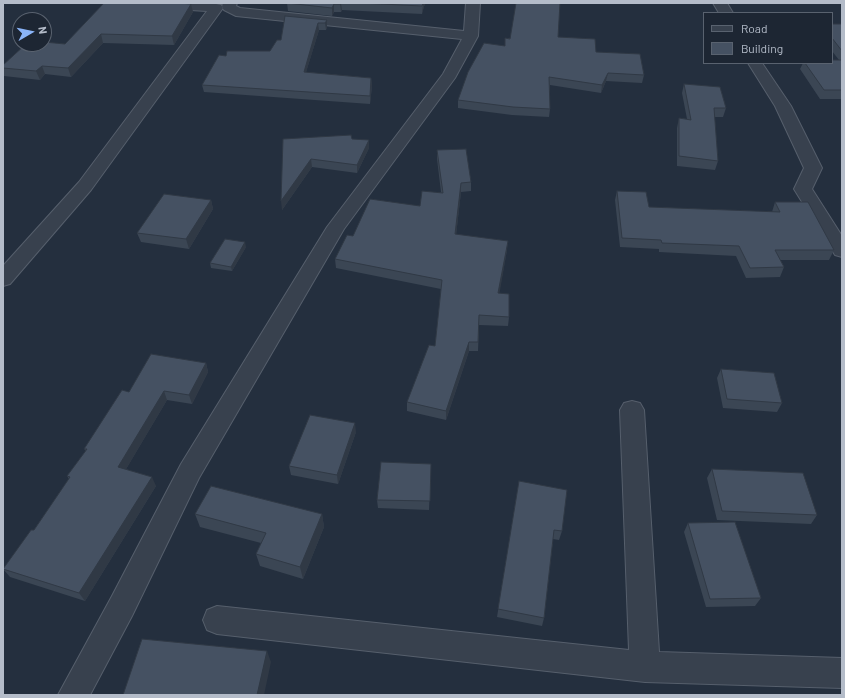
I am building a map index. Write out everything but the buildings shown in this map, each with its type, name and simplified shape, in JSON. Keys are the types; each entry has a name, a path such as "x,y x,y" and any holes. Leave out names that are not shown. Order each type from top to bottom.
{"street":[{"path":"3,279 85,186 216,8 140,3"},
{"path":"230,3 229,7 236,12 471,36"},
{"path":"73,695 122,606 190,471 336,227 450,75 471,36 473,3"},
{"path":"720,3 725,12"},
{"path":"756,64 783,106 813,168 803,189 842,251"},
{"path":"632,410 645,667"},
{"path":"217,620 645,667 842,673"}]}
